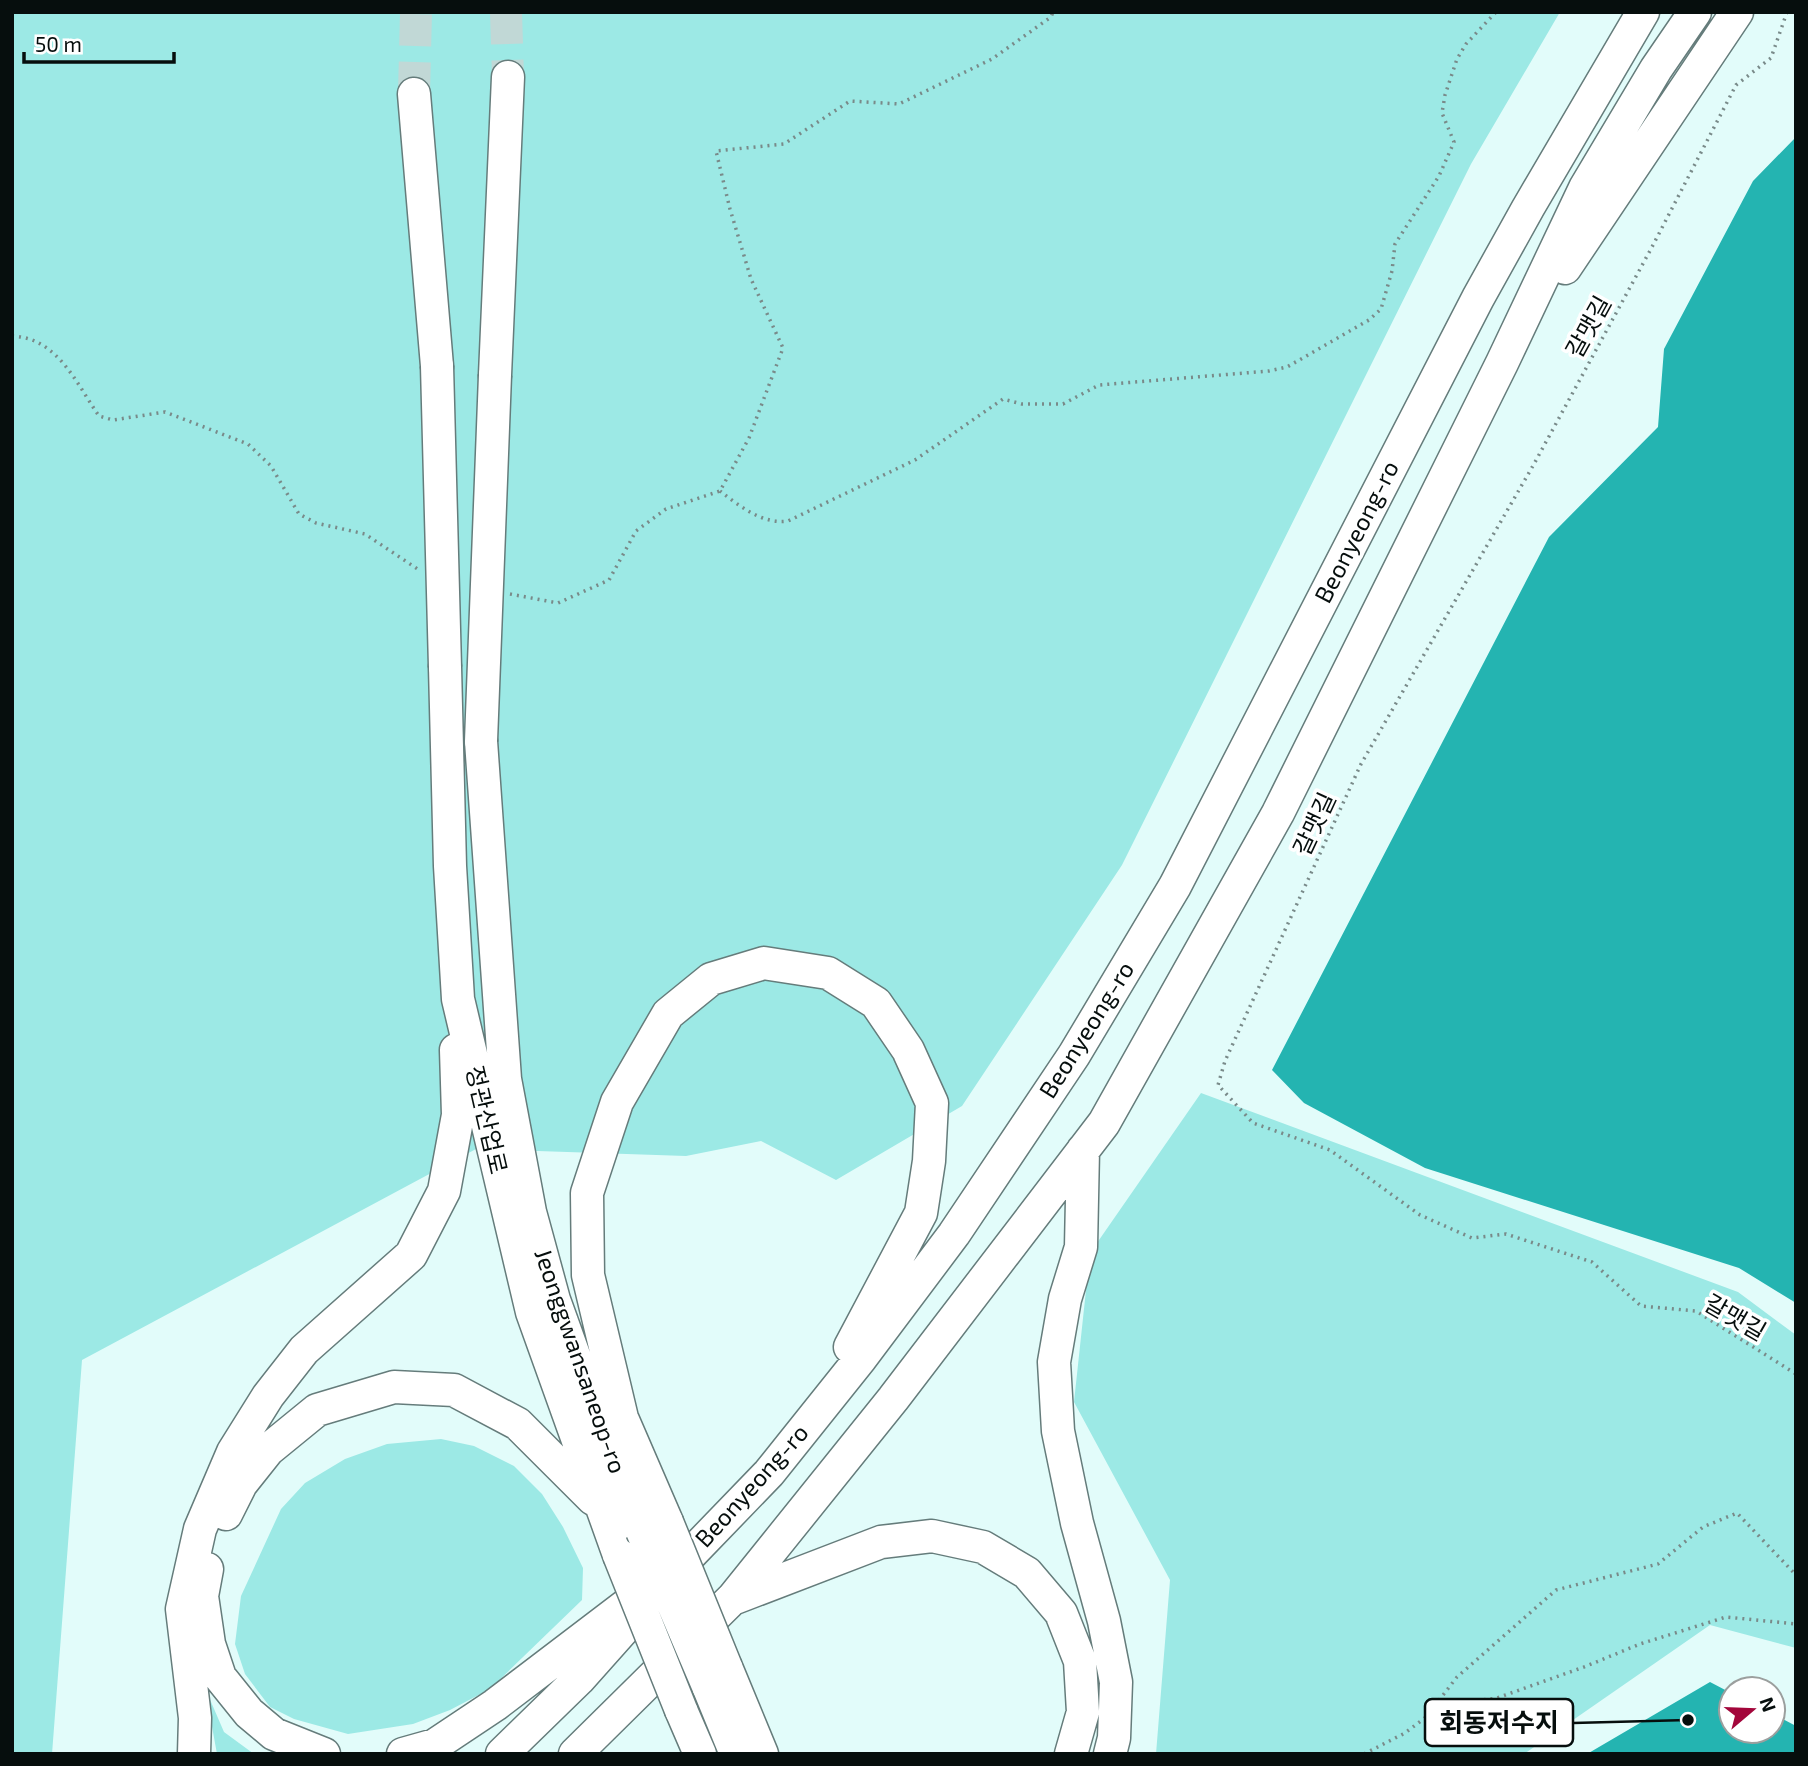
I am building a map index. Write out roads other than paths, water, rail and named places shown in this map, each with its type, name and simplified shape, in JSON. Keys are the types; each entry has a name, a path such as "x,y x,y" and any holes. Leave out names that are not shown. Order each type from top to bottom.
{"highway":[{"name":"Beonyeong-ro","path":"1528,208 1625,12"},
{"name":"Beonyeong-ro","path":"502,1754 579,1679 685,1560 769,1473 954,1234 1074,1055 1175,886 1465,322 1528,208 1643,12"},
{"name":"Beonyeong-ro","path":"575,1754 733,1598 893,1399 1104,1123 1278,813 1502,363 1585,188 1656,69 1695,12"},
{"name":"Beonyeong-ro","path":"1502,363 1737,12"},
{"name":"Jeonggwansaneop-ro","path":"508,77 481,741 505,1079 530,1212 554,1300 592,1405 655,1527"},
{"name":"정관산업로","path":"414,94 437,366 450,866 458,999 532,1312 619,1555 700,1754"},
{"path":"762,1754 717,1677 655,1527 622,1418 588,1275 587,1193 617,1102 668,1014 711,979 764,963 828,973 876,1003 908,1050 932,1103 929,1161 921,1213 810,1421"},
{"path":"194,1754 195,1718 182,1609 201,1529 233,1452 268,1396 304,1350 411,1255 444,1191 458,1115 458,999"},
{"path":"1083,1150 1081,1247 1065,1299 1054,1362 1058,1431 1077,1523 1104,1621 1116,1682 1114,1738 1110,1754"},
{"path":"520,1158 622,1418"},
{"path":"324,1754 274,1734 249,1713 220,1677 209,1644 202,1596 212,1540 241,1484 268,1450 317,1410 394,1387 454,1390 518,1424 603,1508"},
{"path":"733,1598 881,1542 932,1536 983,1547 1027,1573 1061,1613 1080,1661 1083,1712 1071,1754"},
{"path":"403,1754 435,1745 495,1705 685,1560"},
{"path":"717,1677 736,1754"}],"tunnel":[{"path":"414,94 416,12"},
{"path":"506,12 508,77"}],"place":[{"name":"회동저수지","path":"1688,1720"}]}
